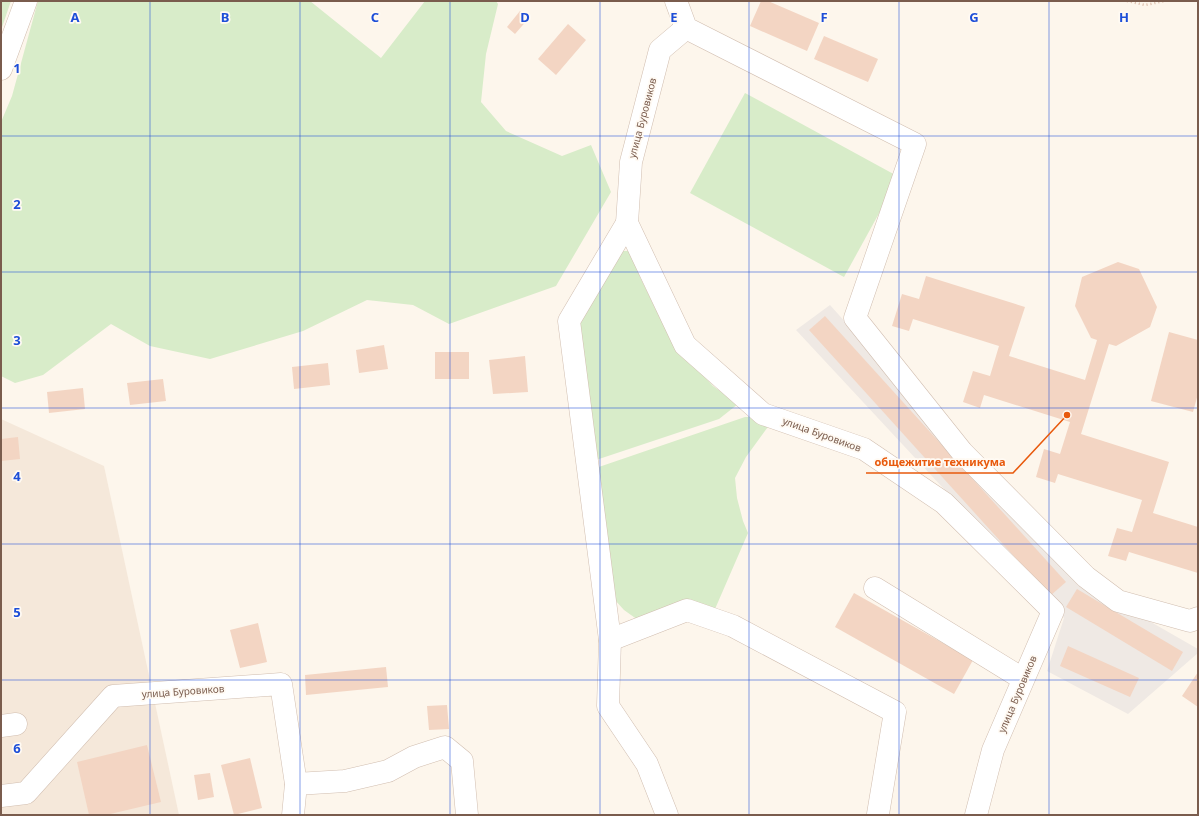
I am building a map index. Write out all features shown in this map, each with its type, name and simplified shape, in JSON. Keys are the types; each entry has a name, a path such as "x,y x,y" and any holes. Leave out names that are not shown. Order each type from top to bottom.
{"street":[{"path":"1,70 26,1"},
{"path":"676,1 686,28 915,144 855,318 962,452 1086,576 1118,601 1190,621 1198,618"},
{"name":"улица Буровиков","path":"686,28 660,50 631,162 627,222 685,345 763,414 864,449 944,504 1053,611 993,750 976,815"},
{"path":"627,222 569,320 610,640 608,706 647,764 667,815"},
{"path":"876,588 1023,679"},
{"path":"610,640 687,610 733,626 895,712 878,814"},
{"name":"улица Буровиков","path":"1,796 26,793 113,696 281,684 296,784 293,815"},
{"path":"296,784 345,781 388,772 414,757 445,747 462,761 467,815"}],"path":[{"path":"1127,1 1145,5 1165,1"}],"shaded area":[{"path":"830,305 1074,578 1198,649 1198,653 1128,714 1047,671 1064,618 796,330"},
{"path":"1,419 104,466 179,815 1,815"}],"green space":[{"path":"1,1 11,1 1,30"},
{"path":"38,1 310,1 381,58 425,1 496,1 498,4 486,54 481,102 506,131 562,156 591,145 611,192 556,286 449,324 413,305 367,300 303,331 210,359 150,346 111,324 43,375 15,383 1,376 1,122 12,96"},
{"path":"745,93 899,177 844,277 690,193"},
{"path":"616,251 632,251 640,277 656,310 689,360 713,386 738,404 719,419 593,461 578,319"},
{"path":"745,417 755,417 770,424 746,457 735,478 737,498 748,533 715,609 638,620 624,610 614,599 593,469"}],"building":[{"path":"761,1 768,1 819,23 807,51 750,26"},
{"path":"520,11 529,18 515,34 507,27"},
{"path":"568,24 586,40 556,75 538,59"},
{"path":"824,36 878,59 868,82 814,59"},
{"path":"1118,262 1139,269 1157,307 1150,327 1116,346 1109,344 1081,434 1169,462 1153,513 1198,527 1198,573 1129,552 1126,561 1108,556 1117,528 1132,532 1142,500 1058,474 1055,483 1036,477 1044,449 1060,454 1070,422 984,395 980,408 963,402 973,371 990,376 999,346 913,319 909,331 892,326 902,294 919,299 926,276 1025,307 1009,356 1085,380 1097,340 1091,338 1075,306 1082,277"},
{"path":"825,316 1066,582 1050,596 809,330"},
{"path":"1169,332 1198,340 1198,394 1193,412 1151,401"},
{"path":"384,345 388,369 359,373 356,350"},
{"path":"435,352 469,352 469,379 435,379"},
{"path":"525,356 528,392 493,394 489,360"},
{"path":"328,363 330,385 294,389 292,367"},
{"path":"163,379 166,401 130,405 127,383"},
{"path":"83,388 85,409 49,413 47,392"},
{"path":"18,437 20,459 1,461 1,439"},
{"path":"1077,589 1183,652 1172,671 1066,607"},
{"path":"854,593 973,660 954,694 835,627"},
{"path":"258,623 267,662 240,668 230,630"},
{"path":"1068,646 1139,678 1130,697 1060,666"},
{"path":"386,667 388,687 306,695 305,675"},
{"path":"1198,672 1198,707 1182,696"},
{"path":"447,705 449,729 429,730 427,706"},
{"path":"147,745 161,802 106,815 89,815 77,762"},
{"path":"250,758 262,808 234,815 221,765"},
{"path":"210,773 214,797 198,800 194,775"}],"place":[{"name":"общежитие техникума","path":"1067,415"}]}
